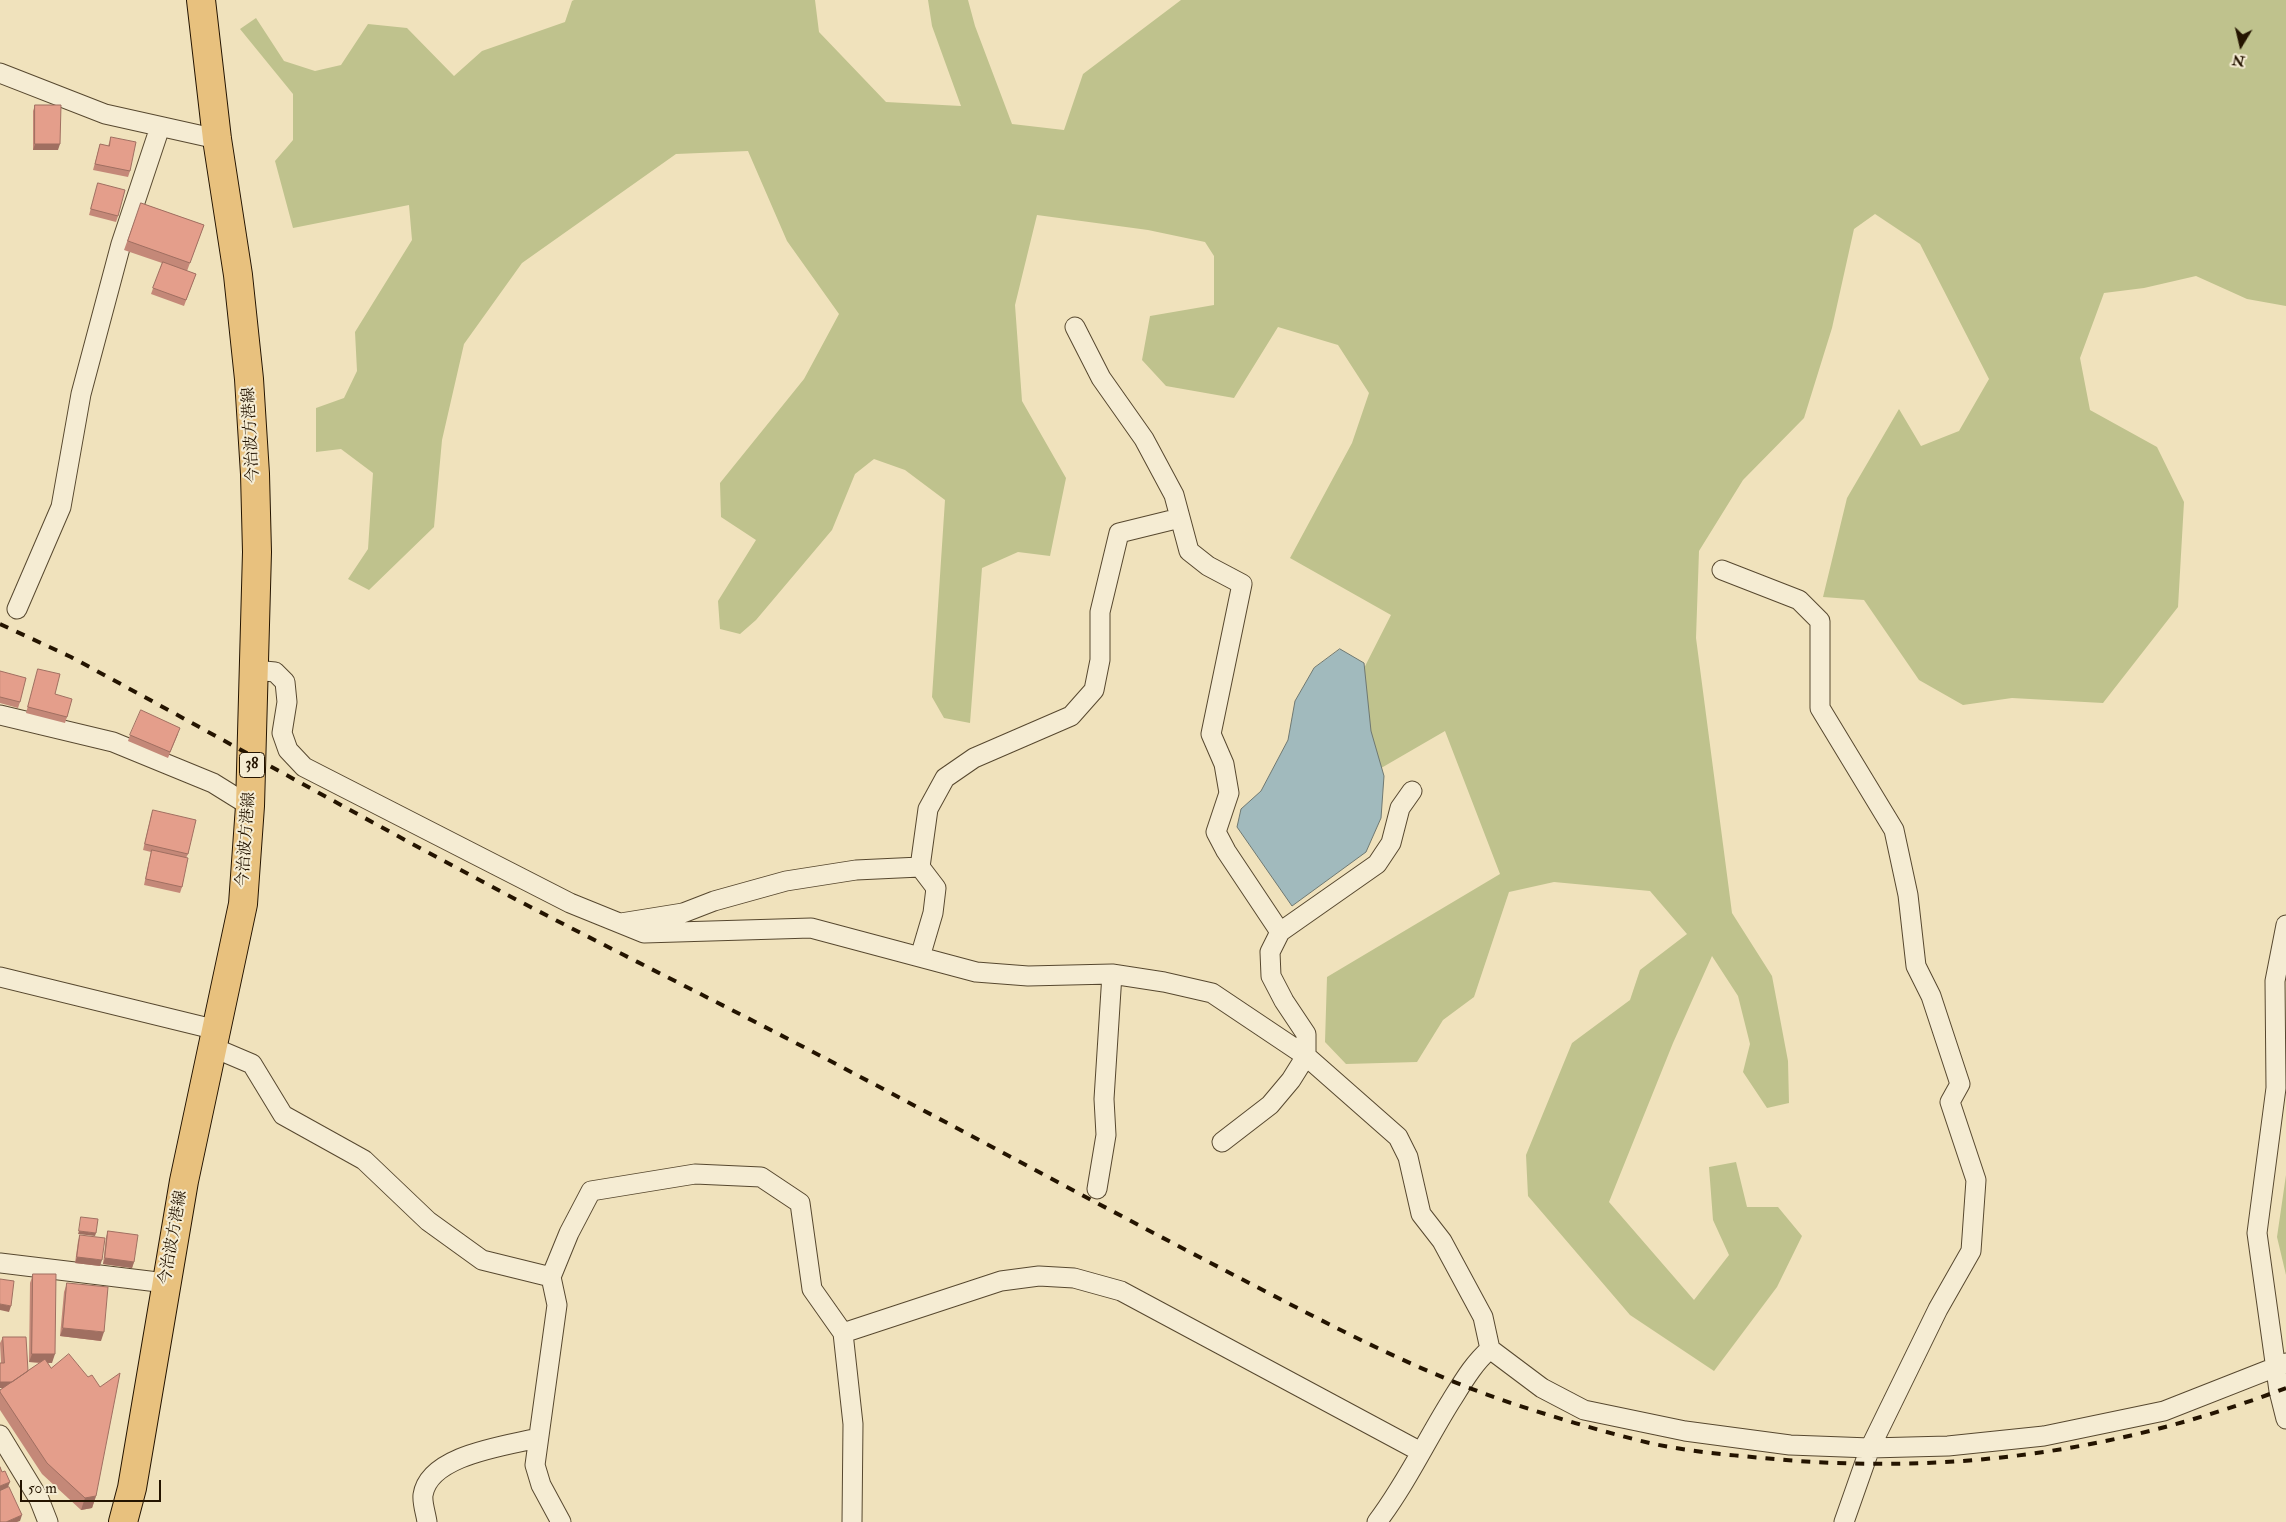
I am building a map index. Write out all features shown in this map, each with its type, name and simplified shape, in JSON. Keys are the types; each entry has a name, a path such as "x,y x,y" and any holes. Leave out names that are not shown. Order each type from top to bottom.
{"main road":[{"name":"今治波方港線","path":"123,1522 132,1488 184,1181 243,904 250,806 257,552 255,474 249,379 238,275 217,139 201,0"}],"street":[{"path":"0,73 105,114 217,139"},
{"path":"17,609 61,507 81,394 122,244 160,127"},
{"path":"1075,327 1101,378 1144,439 1174,495 1189,551 1208,566 1242,584 1211,734 1224,764 1229,793 1216,832 1226,851 1280,932"},
{"path":"920,957 932,913 936,888 920,867 928,808 945,778 974,758 1071,716 1094,690 1100,660 1100,612 1119,533 1180,518"},
{"path":"1722,570 1799,600 1820,622 1820,708 1894,830 1908,895 1916,966 1931,996 1960,1084 1950,1102 1976,1180 1971,1251 1938,1310 1870,1448 1844,1522"},
{"path":"254,670 274,672 285,682 286,702 282,733 288,750 304,766 570,903 644,933 811,928 976,972 1028,976 1112,974 1164,982 1212,993 1306,1056 1398,1137 1408,1157 1421,1214 1442,1240 1483,1317 1490,1349 1542,1388 1584,1410 1685,1431 1790,1445 1870,1448 1948,1446 2044,1436 2164,1411 2282,1365"},
{"path":"1,718 113,742 213,783 250,806"},
{"path":"1222,1142 1270,1105 1291,1080 1306,1056 1306,1034 1284,1001 1271,976 1270,952 1280,932 1377,864 1391,843 1400,808 1412,791"},
{"path":"620,923 683,913 714,900 786,881 856,870 920,867"},
{"path":"2286,925 2275,982 2276,1088 2256,1232 2282,1365 2279,1391 2286,1419"},
{"path":"1097,1189 1106,1135 1104,1099 1112,974"},
{"path":"0,977 214,1038 252,1064 283,1115 364,1160 428,1221 482,1260 550,1278"},
{"path":"562,1522 541,1485 535,1466 557,1305 550,1278 568,1232 591,1192 695,1174 761,1177 800,1203 812,1290 843,1333 853,1424 852,1522"},
{"path":"0,1263 166,1283"},
{"path":"843,1333 1000,1282 1039,1276 1074,1278 1121,1291 1421,1452"},
{"path":"1378,1522 1476,1361 1490,1349"},
{"path":"0,1434 39,1499 48,1522"},
{"path":"427,1522 423,1496 428,1482 440,1468 455,1459 538,1438"}],"green space":[{"path":"574,0 815,0 819,32 886,102 961,106 932,26 928,0 968,0 975,26 1012,124 1064,130 1083,74 1181,0 2286,0 2286,306 2247,299 2196,276 2144,288 2104,293 2080,358 2090,410 2157,447 2184,502 2178,607 2103,703 2012,698 1963,705 1919,680 1864,600 1823,597 1847,498 1899,409 1921,446 1959,431 1989,379 1920,244 1875,214 1854,229 1832,328 1804,418 1743,480 1699,551 1696,638 1732,913 1772,976 1788,1061 1789,1103 1767,1108 1743,1072 1750,1044 1738,996 1712,956 1673,1043 1609,1202 1694,1300 1729,1255 1713,1220 1709,1167 1736,1162 1747,1207 1778,1207 1802,1236 1777,1287 1714,1371 1630,1315 1528,1196 1526,1155 1572,1043 1630,1000 1640,970 1687,934 1650,891 1554,882 1509,892 1474,997 1443,1020 1417,1062 1346,1064 1325,1042 1327,977 1500,874 1445,731 1376,771 1358,680 1391,615 1290,558 1352,443 1369,393 1338,345 1278,327 1234,398 1166,386 1142,360 1150,316 1214,305 1214,256 1205,242 1148,230 1037,215 1015,305 1022,401 1066,478 1050,556 1018,552 982,568 970,723 944,718 932,697 945,500 905,470 874,459 855,474 832,530 756,620 740,634 720,629 718,601 756,540 721,517 720,483 804,379 839,314 787,241 748,151 676,154 522,263 464,344 442,440 434,527 369,590 348,579 368,549 373,473 341,449 316,452 316,408 344,398 357,371 355,332 412,240 409,205 293,228 275,161 293,140 293,94 240,29 256,18 284,61 315,71 341,65 368,24 407,28 454,76 482,51 565,22"},
{"path":"2286,1175 2286,1275 2277,1237"}],"water":[{"path":"1340,649 1364,663 1371,731 1384,776 1381,818 1366,852 1292,906 1237,827 1241,809 1261,791 1288,740 1295,701 1314,668"}],"building":[{"path":"35,105 61,105 60,144 35,144"},
{"path":"111,137 136,142 130,171 95,164 100,144 109,146"},
{"path":"98,183 125,190 118,216 91,209"},
{"path":"141,203 204,225 190,263 128,241"},
{"path":"163,262 196,274 186,300 153,288"},
{"path":"38,669 60,674 55,694 72,699 67,717 28,707"},
{"path":"0,671 26,678 20,702 0,697"},
{"path":"141,710 180,728 170,752 130,735"},
{"path":"153,810 196,820 188,854 145,844"},
{"path":"152,850 188,858 182,887 146,879"},
{"path":"81,1217 98,1219 96,1233 79,1231"},
{"path":"108,1231 138,1235 134,1262 105,1258"},
{"path":"80,1235 105,1238 102,1260 77,1257"},
{"path":"33,1274 56,1274 55,1354 32,1354"},
{"path":"0,1279 14,1281 11,1306 0,1304"},
{"path":"67,1283 108,1287 104,1332 63,1328"},
{"path":"3,1337 26,1337 28,1371 12,1382 0,1382 0,1363 4,1363"},
{"path":"69,1354 88,1377 92,1375 100,1387 120,1373 96,1496 85,1498 47,1463 0,1392 0,1390 45,1359 51,1368"},
{"path":"0,1467 2,1472 5,1471 10,1482 0,1486"},
{"path":"9,1487 22,1515 6,1522 0,1522 0,1491"}],"railway":[{"path":"0,624 71,657 519,901 811,1051 1298,1308 1368,1344 1440,1376 1514,1404 1619,1435 1687,1450 1786,1460 1915,1463 1978,1460 2102,1442 2164,1427 2286,1388"}]}
